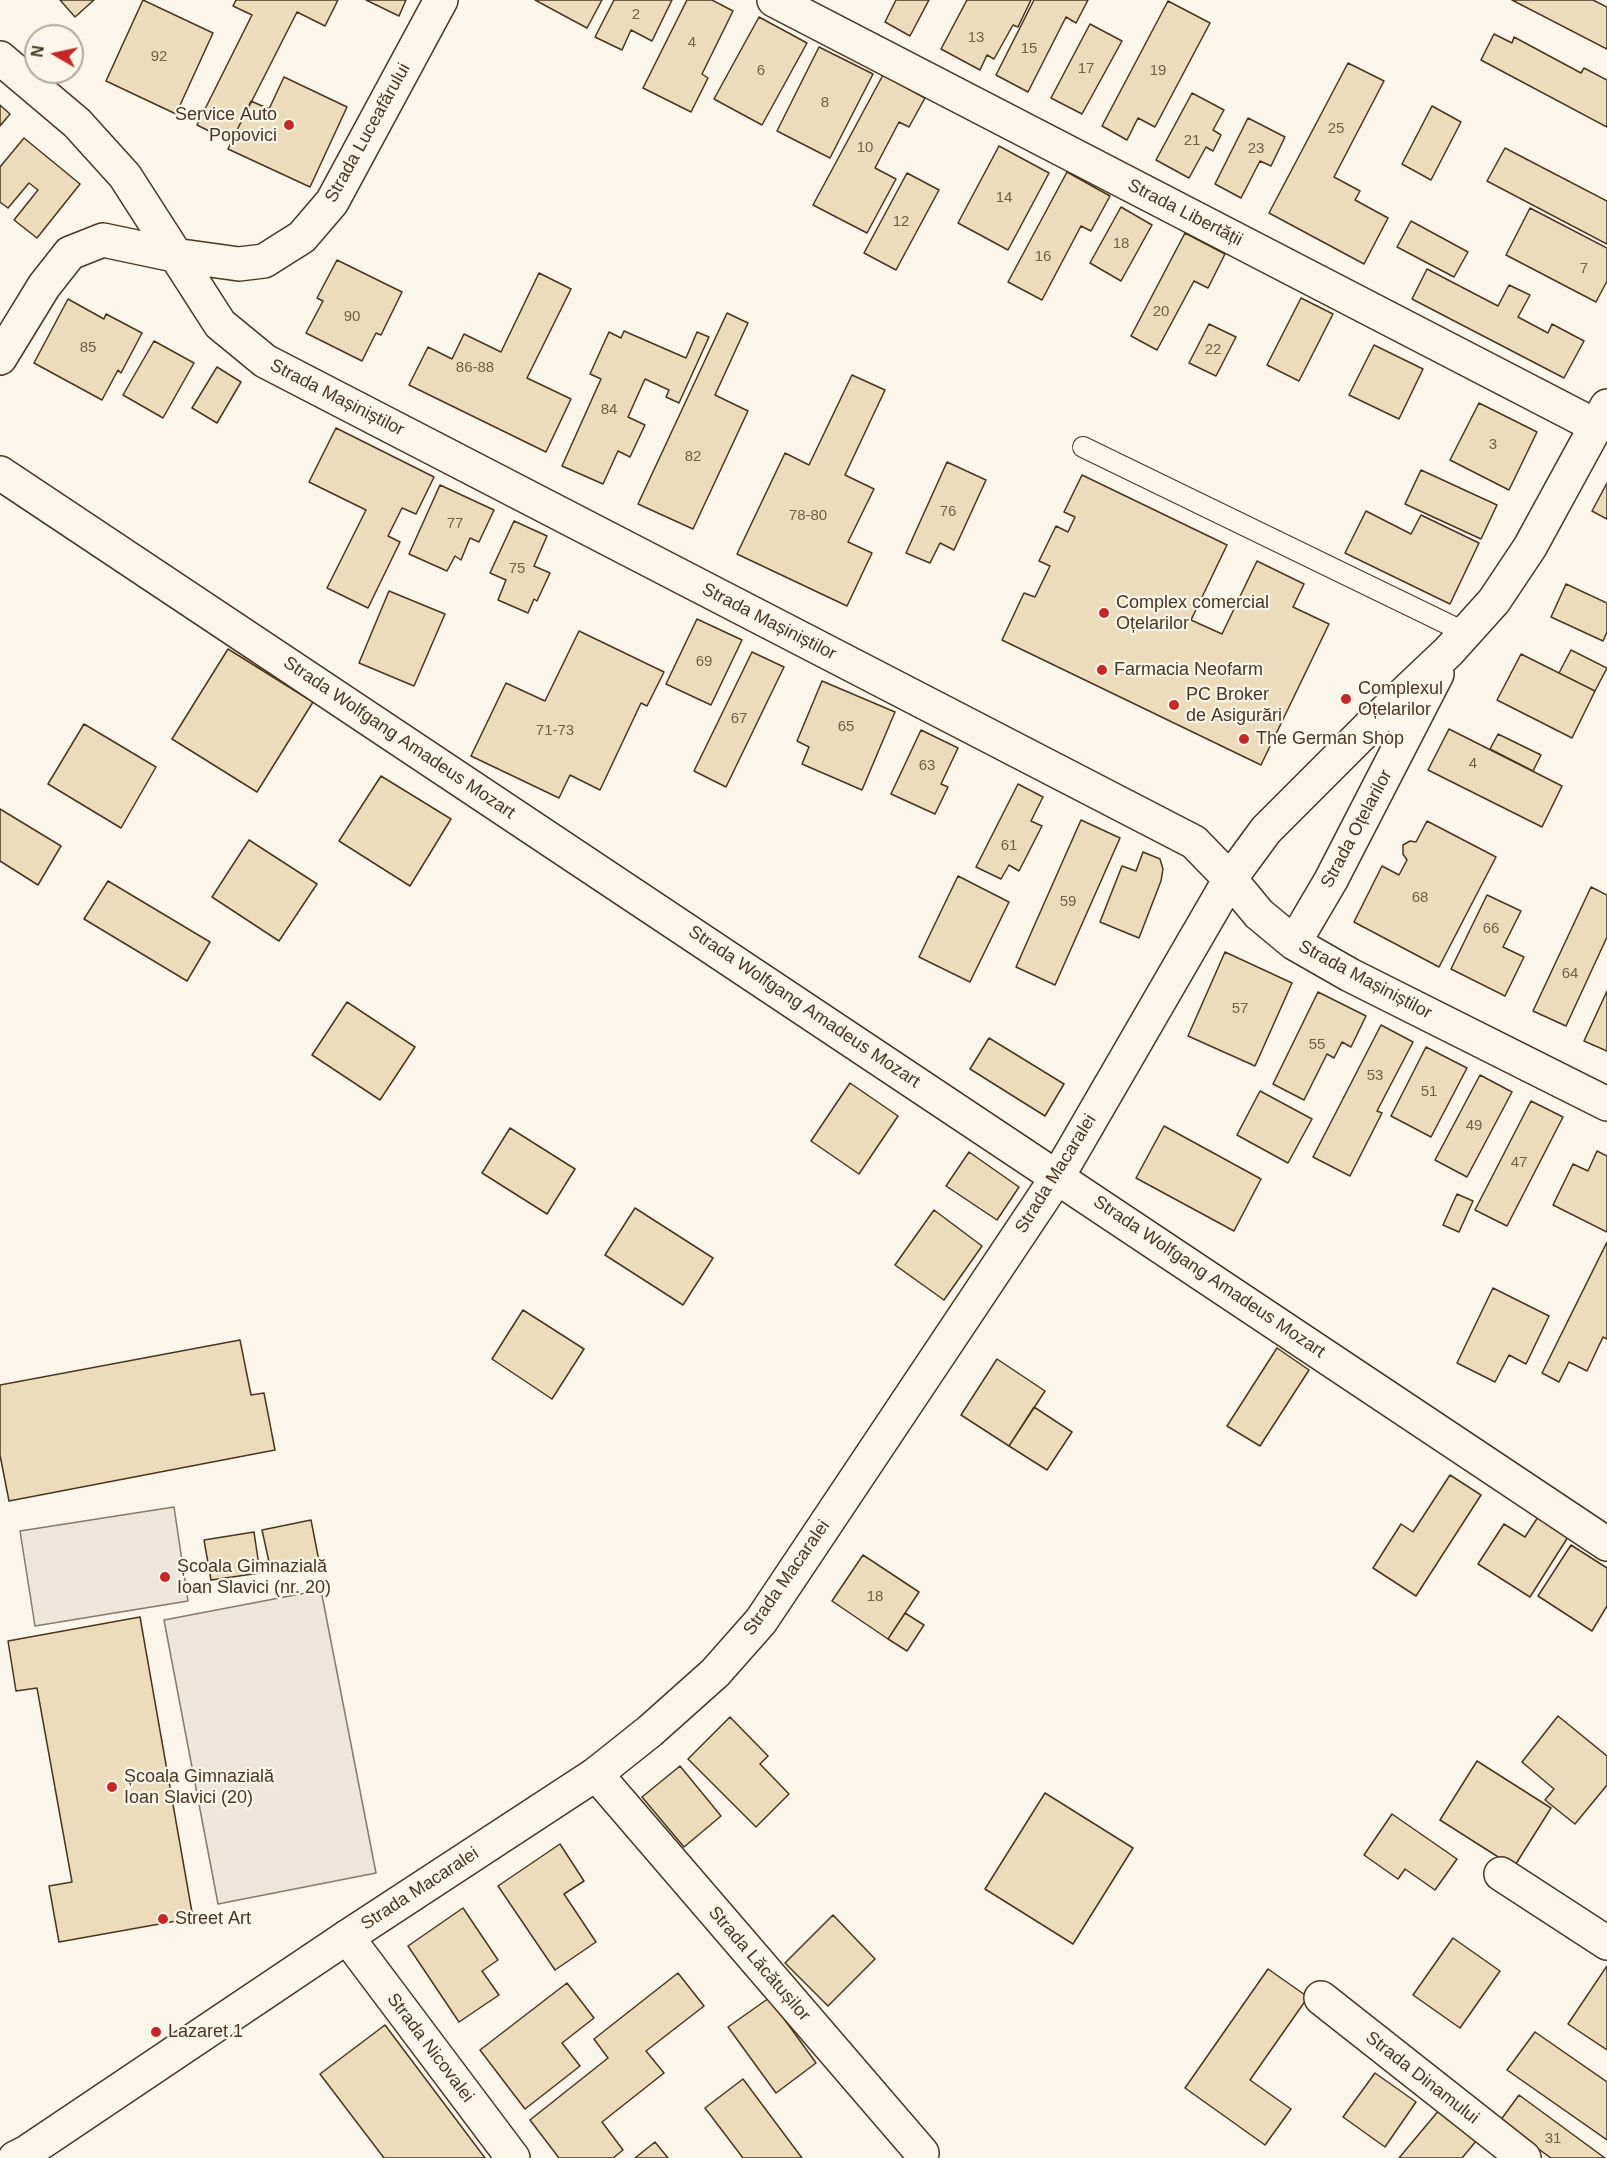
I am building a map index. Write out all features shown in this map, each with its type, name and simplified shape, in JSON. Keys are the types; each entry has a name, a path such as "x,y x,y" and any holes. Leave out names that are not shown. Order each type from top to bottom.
{"street":[{"name":"Strada Luceafărului","path":"0,358 44,286 70,253 103,240 174,255 239,264 264,261 302,237 332,202 441,0"},
{"name":"Strada Libertății","path":"774,0 1602,416"},
{"name":"Strada Mașiniștilor","path":"0,58 77,123 125,176 220,324 265,361 1194,842 1230,879 1259,914 1294,942 1350,975 1607,1104"},
{"name":"Strada Oțelarilor","path":"1230,879 1266,830 1458,642 1512,577 1602,416"},
{"name":"Strada Wolfgang Amadeus Mozart","path":"0,473 1607,1544"},
{"name":"Strada Oțelarilor","path":"1294,942 1331,880 1458,642"},
{"name":"Strada Macaralei","path":"15,2158 596,1774 650,1731 715,1673 761,1620 1058,1176 1230,879"},
{"name":"Strada Lăcătușilor","path":"596,1774 922,2153"},
{"path":"1501,1874 1607,1943"},
{"name":"Strada Nicovalei","path":"347,1937 513,2158"},
{"name":"Strada Dinamului","path":"1321,1998 1524,2158"}],"lane":[{"path":"1083,447 1458,642"}],"shaded area":[{"path":"174,1507 188,1601 35,1626 20,1531"},
{"path":"321,1590 376,1873 218,1904 164,1620"}],"building":[{"path":"60,0 94,0 75,17"},
{"path":"143,0 213,33 176,114 106,81"},
{"path":"236,0 338,0 325,26 297,12 231,142 197,125 252,15 233,6"},
{"path":"366,0 406,0 399,16"},
{"path":"535,0 602,0 587,28"},
{"path":"614,0 672,0 652,41 631,30 622,50 595,37"},
{"path":"687,0 712,0 733,11 702,74 708,78 691,112 643,88"},
{"path":"896,0 929,0 910,36 885,22"},
{"path":"967,0 1031,0 1018,27 1013,25 994,59 987,55 980,70 941,49"},
{"path":"1034,0 1088,0 1076,23 1066,17 1028,92 996,75"},
{"path":"1512,0 1593,0 1607,7 1607,49"},
{"path":"1168,1 1210,23 1155,127 1138,118 1127,140 1102,126"},
{"path":"759,17 807,43 762,125 714,99"},
{"path":"1090,24 1122,41 1082,114 1051,98"},
{"path":"1494,34 1512,43 1514,37 1581,73 1584,68 1607,80 1607,127 1481,60"},
{"path":"819,47 873,74 830,158 777,131"},
{"path":"1348,63 1384,81 1334,177 1360,191 1355,200 1388,218 1364,264 1269,213"},
{"path":"883,75 925,98 909,127 899,122 875,168 896,179 867,233 813,205"},
{"name":"Service Auto Popovici","path":"284,77 347,107 310,187 228,149 251,101 269,109"},
{"path":"1192,93 1224,110 1213,130 1221,135 1213,151 1206,147 1189,178 1156,160"},
{"path":"0,105 10,114 0,126"},
{"path":"1432,106 1461,122 1431,180 1402,164"},
{"path":"1248,118 1285,137 1271,166 1260,161 1241,198 1215,184"},
{"path":"24,138 80,184 37,238 14,220 38,190 29,183 8,208 0,202 0,167"},
{"path":"999,146 1049,173 1008,250 958,223"},
{"path":"1505,148 1607,201 1607,244 1487,181"},
{"path":"1067,172 1110,196 1091,231 1081,226 1042,300 1008,282"},
{"path":"907,173 939,190 896,270 864,253"},
{"path":"1121,207 1152,225 1121,281 1090,263"},
{"path":"1530,208 1607,248 1607,281 1596,302 1506,255"},
{"path":"1411,221 1468,252 1454,277 1397,247"},
{"path":"1185,233 1225,254 1208,288 1194,281 1157,350 1131,336"},
{"path":"337,260 402,292 381,335 376,333 362,361 306,333 323,301 317,298"},
{"path":"1427,269 1498,306 1509,285 1530,295 1518,317 1548,333 1552,324 1584,341 1564,378 1412,299"},
{"path":"539,273 571,289 527,378 571,399 546,452 409,385 428,347 452,359 464,334 501,352"},
{"path":"1301,298 1333,314 1299,381 1267,365"},
{"path":"68,299 104,319 106,314 142,333 121,373 118,370 102,400 34,363"},
{"path":"727,313 748,323 715,395 748,411 693,529 638,504"},
{"path":"1209,324 1236,337 1216,376 1189,363"},
{"path":"624,331 686,358 697,332 709,337 679,403 666,397 669,390 645,379 628,417 645,425 630,457 618,451 603,484 562,466 601,379 590,374 609,332 621,338"},
{"path":"154,341 194,363 163,418 123,395"},
{"path":"1374,345 1423,369 1399,419 1349,395"},
{"path":"217,367 241,382 217,423 192,408"},
{"path":"852,375 885,390 845,475 874,489 848,542 872,553 847,606 737,554 785,453 809,465"},
{"path":"1479,403 1537,432 1509,490 1450,460"},
{"path":"336,428 434,477 416,514 402,508 388,536 400,542 368,608 327,588 366,510 309,482"},
{"path":"947,462 986,480 954,550 940,543 930,563 906,553"},
{"path":"1421,470 1497,505 1481,539 1405,504"},
{"name":"Complex comercial Oțelarilor","path":"1082,475 1227,545 1191,620 1222,634 1257,561 1304,584 1293,607 1329,624 1261,765 1002,640 1024,593 1035,597 1050,566 1039,561 1056,526 1068,532 1075,517 1064,512"},
{"path":"1607,483 1607,519 1592,511"},
{"path":"440,485 494,510 479,542 470,538 461,560 455,556 447,571 409,554"},
{"path":"1366,511 1411,534 1421,515 1479,543 1450,604 1345,553"},
{"path":"514,521 547,536 534,566 550,573 537,601 534,599 528,613 498,600 506,580 490,573"},
{"path":"1566,584 1607,603 1607,632 1603,641 1551,617"},
{"path":"389,591 445,614 414,686 359,663"},
{"path":"697,619 742,640 711,705 666,684"},
{"path":"579,631 664,672 647,706 641,703 600,790 570,775 559,798 471,756 506,683 545,701"},
{"path":"228,649 313,702 257,792 172,739"},
{"path":"1571,650 1607,668 1595,691 1559,673"},
{"path":"752,652 784,667 726,787 694,771"},
{"path":"1521,654 1595,691 1572,738 1497,700"},
{"path":"822,681 895,712 862,790 802,764 809,747 797,741"},
{"path":"84,724 156,767 121,828 48,784"},
{"path":"1449,729 1562,786 1542,827 1428,770"},
{"path":"921,730 958,748 941,784 948,787 935,814 891,794"},
{"path":"1498,734 1541,755 1533,771 1490,749"},
{"path":"381,776 451,819 410,886 339,841"},
{"path":"1018,784 1043,797 1031,821 1042,826 1019,871 1009,865 1001,879 976,867"},
{"path":"0,809 61,846 38,885 0,861"},
{"path":"1081,820 1120,838 1055,985 1016,967"},
{"path":"1427,821 1496,857 1439,967 1354,922 1382,866 1399,875 1407,860 1403,854 1403,845 1410,841 1416,842"},
{"path":"249,840 317,884 279,941 212,897"},
{"path":"1143,852 1160,859 1163,869 1161,881 1139,938 1100,922 1122,866 1136,871"},
{"path":"958,876 1009,902 970,982 919,957"},
{"path":"108,881 210,942 187,981 84,919"},
{"path":"1591,887 1607,895 1607,937 1566,1026 1533,1011"},
{"path":"1487,895 1521,911 1503,947 1524,957 1505,996 1451,969"},
{"path":"1225,952 1292,983 1255,1066 1188,1036"},
{"path":"1607,991 1607,1051 1584,1041"},
{"path":"1318,992 1366,1016 1351,1047 1342,1042 1334,1058 1327,1054 1304,1100 1273,1084"},
{"path":"347,1002 415,1047 380,1100 312,1055"},
{"path":"1381,1025 1413,1042 1377,1111 1382,1113 1350,1176 1313,1157"},
{"path":"989,1038 1064,1084 1045,1116 970,1069"},
{"path":"1426,1047 1467,1068 1431,1137 1391,1116"},
{"path":"1480,1075 1512,1092 1467,1177 1435,1160"},
{"path":"850,1083 898,1116 859,1174 811,1141"},
{"path":"1260,1091 1312,1119 1288,1163 1237,1135"},
{"path":"1531,1101 1563,1117 1507,1226 1475,1210"},
{"path":"1164,1126 1261,1179 1234,1231 1136,1178"},
{"path":"510,1128 575,1169 547,1214 482,1173"},
{"path":"1597,1151 1607,1156 1607,1232 1553,1205 1573,1164 1588,1171"},
{"path":"969,1152 1019,1187 997,1220 946,1186"},
{"path":"1457,1194 1473,1201 1459,1232 1443,1225"},
{"path":"635,1208 713,1258 683,1305 605,1255"},
{"path":"934,1210 982,1246 944,1300 895,1265"},
{"path":"1607,1242 1607,1339 1603,1337 1587,1371 1569,1362 1559,1382 1542,1373"},
{"path":"1493,1288 1549,1316 1526,1364 1509,1355 1495,1382 1457,1363"},
{"path":"523,1310 584,1349 552,1399 492,1359"},
{"path":"240,1340 251,1395 264,1393 275,1450 9,1501 0,1455 0,1385"},
{"path":"1277,1348 1309,1370 1260,1446 1227,1426"},
{"path":"997,1359 1045,1391 1009,1446 961,1415"},
{"path":"1034,1407 1072,1432 1047,1470 1009,1446"},
{"path":"1450,1475 1481,1495 1416,1596 1373,1568 1401,1524 1413,1532"},
{"path":"1538,1517 1568,1537 1530,1597 1478,1564 1504,1524 1525,1537"},
{"path":"311,1520 319,1561 271,1571 262,1530"},
{"path":"254,1532 260,1573 211,1580 204,1540"},
{"path":"1571,1545 1607,1568 1607,1606 1592,1631 1538,1596"},
{"path":"863,1555 919,1592 888,1639 832,1601"},
{"path":"905,1613 924,1625 907,1651 888,1639"},
{"name":"Școala Gimnazială Ioan Slavici (20)","path":"140,1617 193,1918 59,1942 49,1886 72,1882 37,1688 16,1691 8,1641"},
{"path":"1558,1716 1607,1756 1607,1785 1575,1824 1545,1800 1554,1789 1522,1762"},
{"path":"730,1717 768,1756 760,1764 789,1794 756,1827 688,1759"},
{"path":"1477,1761 1551,1808 1514,1867 1440,1820"},
{"path":"680,1766 721,1816 684,1847 642,1797"},
{"path":"1045,1793 1133,1848 1073,1944 985,1889"},
{"path":"1392,1814 1457,1859 1435,1890 1405,1869 1398,1879 1364,1855"},
{"path":"560,1844 584,1881 564,1894 596,1942 555,1970 498,1886"},
{"path":"463,1908 498,1960 482,1971 499,1995 459,2022 408,1946"},
{"path":"833,1915 875,1959 828,2006 785,1963"},
{"path":"1453,1938 1500,1971 1460,2028 1413,1995"},
{"path":"1607,1966 1607,2050 1568,2024"},
{"path":"1268,1969 1308,1997 1250,2080 1291,2109 1265,2145 1185,2088"},
{"path":"678,1973 704,2006 646,2051 664,2073 602,2122 623,2150 613,2158 559,2158 530,2120 608,2058 594,2039"},
{"path":"567,1983 594,2018 562,2043 580,2066 525,2109 480,2050"},
{"path":"769,1998 816,2063 776,2093 728,2027"},
{"path":"385,2025 485,2158 384,2158 320,2074"},
{"path":"1535,2032 1607,2082 1607,2140 1507,2070"},
{"path":"1375,2073 1416,2102 1385,2147 1343,2117"},
{"path":"743,2079 802,2158 743,2158 705,2108"},
{"path":"1519,2095 1605,2158 1551,2158 1500,2121"},
{"path":"1440,2109 1477,2140 1462,2158 1399,2158"},
{"path":"655,2142 668,2158 635,2158"}],"place":[{"name":"Service Auto Popovici","path":"289,125"},
{"name":"Complex comercial Oțelarilor","path":"1104,613"},
{"name":"Farmacia Neofarm","path":"1102,670"},
{"name":"Complexul Oțelarilor","path":"1346,699"},
{"name":"PC Broker de Asigurări","path":"1174,705"},
{"name":"The German Shop","path":"1244,739"},
{"name":"Școala Gimnazială Ioan Slavici (nr. 20)","path":"165,1577"},
{"name":"Școala Gimnazială Ioan Slavici (20)","path":"112,1787"},
{"name":"Street Art","path":"163,1919"},
{"name":"Lazaret 1","path":"156,2032"}]}
